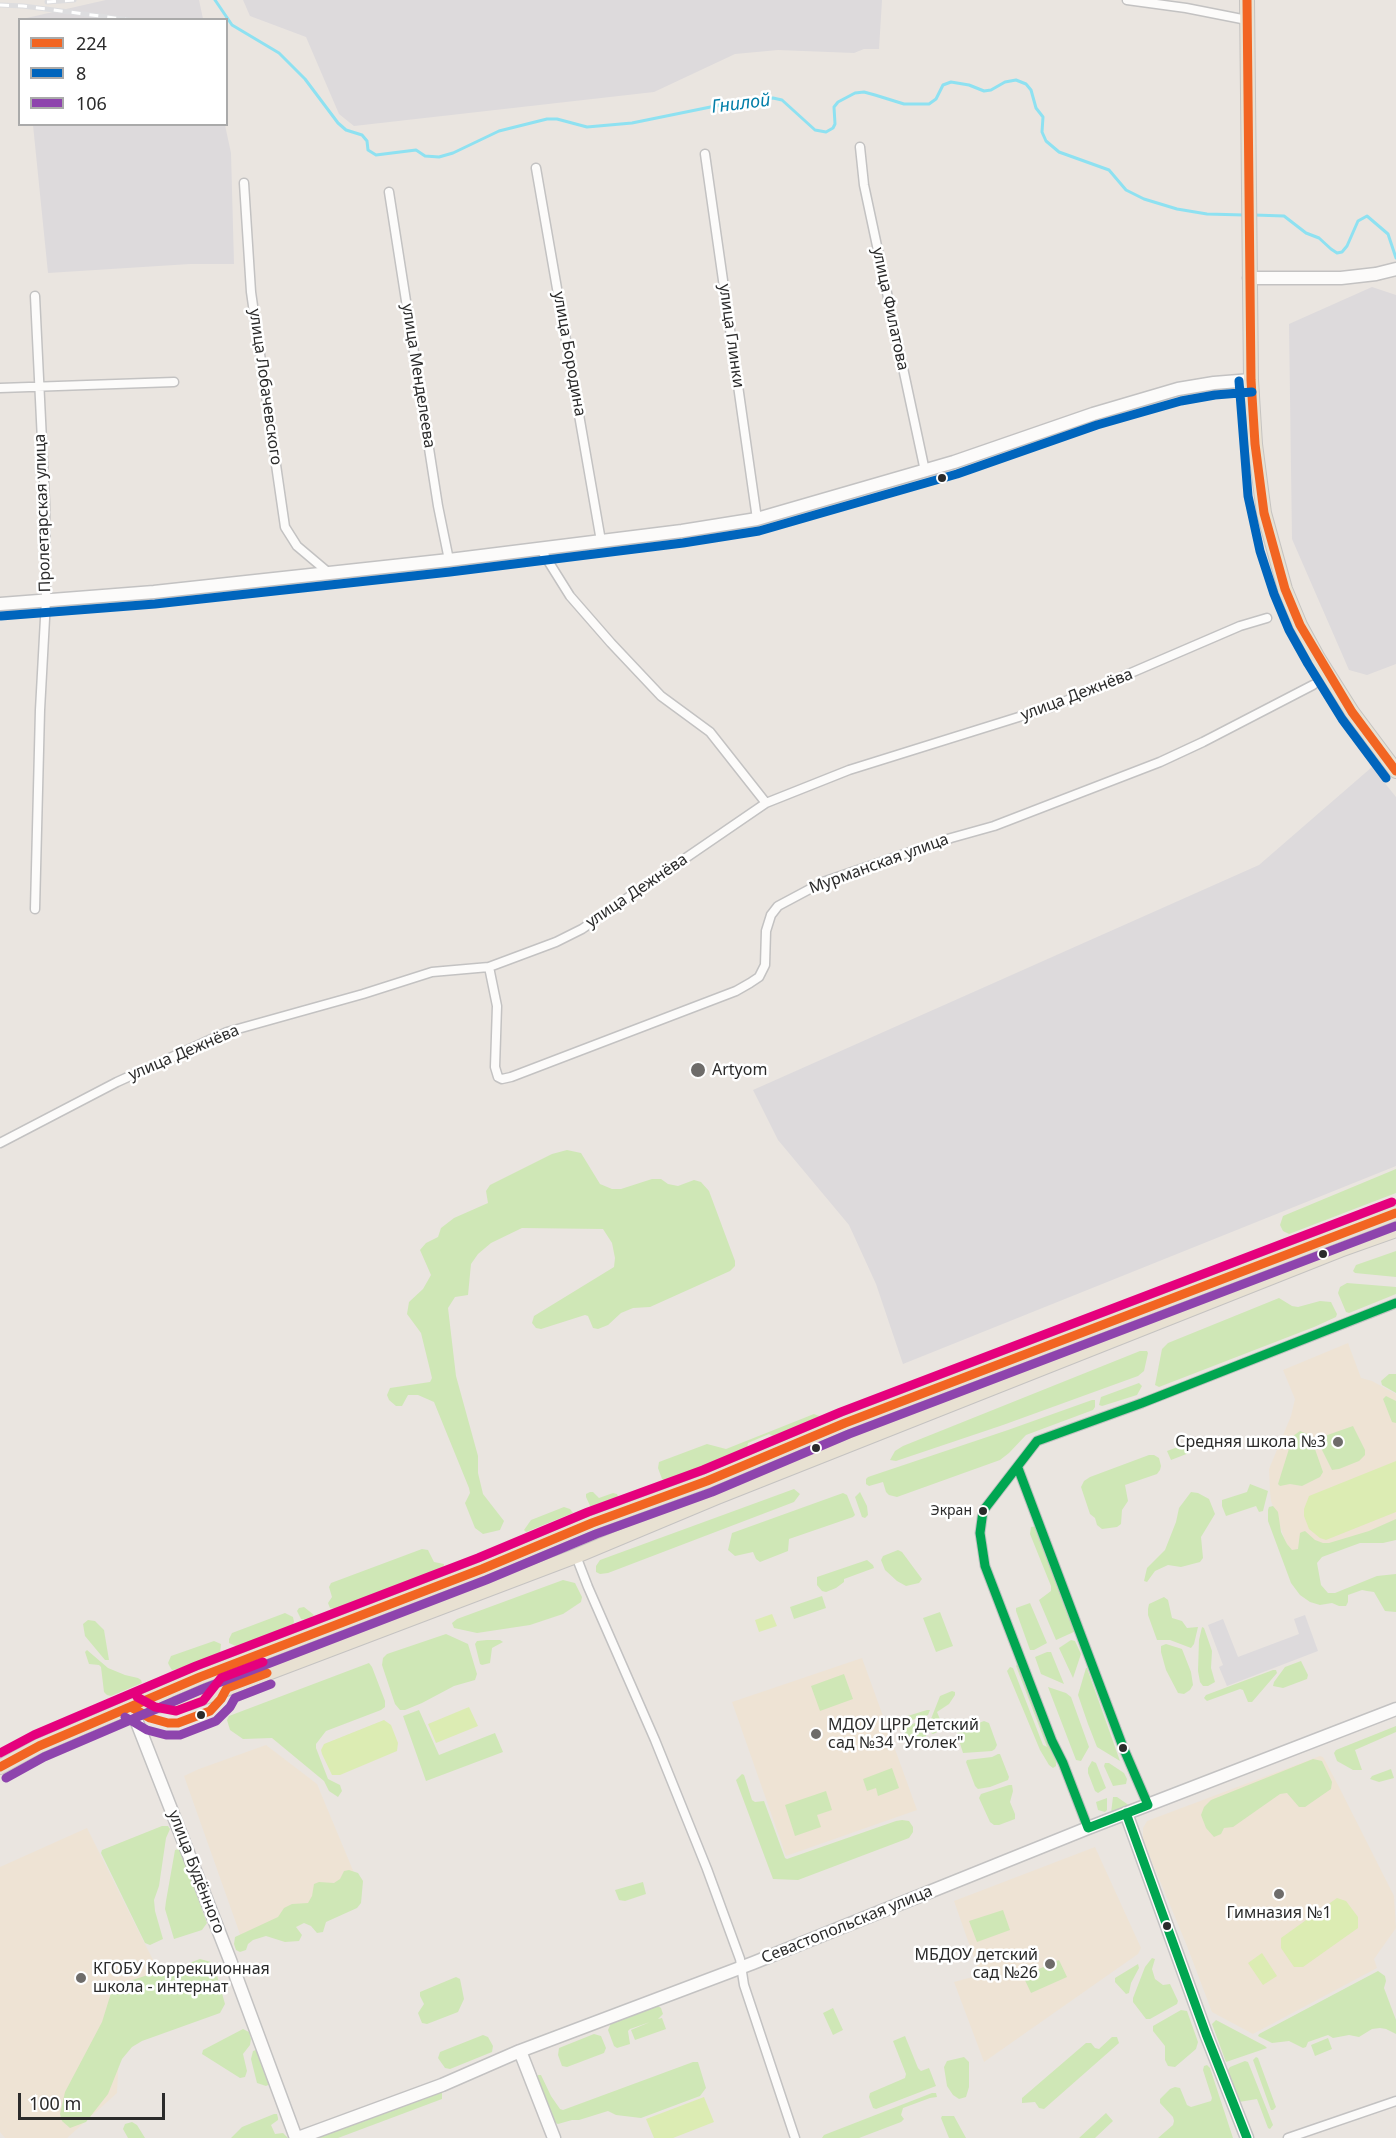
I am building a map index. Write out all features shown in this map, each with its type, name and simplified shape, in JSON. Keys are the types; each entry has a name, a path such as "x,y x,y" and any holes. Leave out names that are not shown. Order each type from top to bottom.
{"main road":[{"path":"1247,0 1251,380 1262,503 1272,548 1300,625 1352,712 1396,771"},
{"path":"1249,278 1341,278 1396,269"},
{"path":"0,604 154,592 449,560 682,531 757,519 925,471 1084,417 1178,389 1251,380"},
{"path":"0,1767 39,1746 200,1677 472,1573 845,1423 1396,1213"},
{"path":"131,1707 189,1703 576,1556 717,1497 1340,1250 1396,1230"},
{"name":"улица Будённого","path":"131,1707 297,2138"},
{"name":"Севастопольская улица","path":"297,2138 442,2085 520,2051 741,1967 1126,1813 1396,1709"},
{"path":"1126,1813 1206,2034 1247,2138"},
{"path":"520,2051 554,2138"}],"street":[{"path":"1127,0 1186,8 1247,20"},
{"name":"улица Филатова","path":"860,147 864,185 925,471"},
{"name":"улица Глинки","path":"705,154 757,519"},
{"name":"улица Бородина","path":"536,168 601,541"},
{"name":"улица Лобачевского","path":"244,183 251,292 285,527 297,546 329,573"},
{"name":"улица Менделеева","path":"389,192 438,506 449,560"},
{"name":"Пролетарская улица","path":"35,296 44,492 46,600 40,710 35,909"},
{"path":"0,388 174,382"},
{"path":"540,548 570,596 611,644 660,696 710,732 766,803"},
{"name":"улица Дежнёва","path":"0,1143 117,1082 227,1032 432,972 489,967 556,942 582,929 766,803 849,770 1054,706 1240,626 1267,618"},
{"name":"Мурманская улица","path":"489,967 498,1006 495,1067 498,1077 502,1079 725,995 750,983 759,977 765,965 766,931 771,915 778,906 823,882 1004,822 1149,766 1203,742 1313,685"},
{"path":"1088,1828 1021,1660 982,1552 980,1533 983,1511 1037,1441 1142,1403 1396,1303"},
{"path":"1018,1468 1123,1747 1148,1805"},
{"path":"576,1556 679,1798 734,1942 744,1985 795,2138"},
{"path":"1288,2138 1396,2101"}],"shaded area":[{"path":"106,0 199,0 203,18 26,18"},
{"path":"243,0 882,0 879,49 864,49 854,53 778,50 735,54 654,92 354,126 339,114 306,37 250,16"},
{"path":"33,126 225,126 231,153 234,264 190,264 48,273"},
{"path":"1372,287 1396,295 1396,664 1367,675 1349,670 1292,539 1289,324"},
{"path":"1372,767 1396,797 1396,1166 903,1364 876,1284 849,1225 778,1140 753,1090 1259,865"},
{"name":"Средняя школа №3","path":"1348,1343 1361,1378 1372,1381 1396,1394 1396,1526 1294,1565 1271,1501 1270,1490 1269,1469 1291,1416 1295,1399 1283,1370"},
{"path":"1305,1615 1318,1651 1227,1686 1219,1667 1223,1665 1208,1625 1223,1619 1238,1657 1299,1634 1294,1619"},
{"name":"МДОУ ЦРР Детский сад №34 \"Уголек\"","path":"862,1658 917,1810 786,1856 732,1702"},
{"path":"266,1745 317,1784 362,1892 241,1937 184,1776"},
{"name":"Гимназия №1","path":"1320,1756 1323,1757 1339,1787 1394,1896 1396,1928 1374,1959 1377,1968 1253,2034 1212,2012 1143,1840 1143,1828 1147,1821"},
{"name":"КГОБУ Коррекционная школа - интернат","path":"87,1828 165,1984 121,2013 117,2093 67,2138 5,2138 0,2132 0,1867"},
{"name":"МБДОУ детский сад №26","path":"1095,1847 1141,1948 1138,1954 984,2062 954,1982 980,1975 954,1901"}],"green space":[{"path":"567,1150 581,1153 600,1184 612,1189 621,1189 652,1179 661,1179 668,1184 678,1186 694,1180 701,1182 709,1191 735,1266 730,1271 650,1307 633,1308 621,1313 608,1325 598,1329 593,1328 588,1316 585,1315 541,1329 536,1328 532,1323 534,1316 614,1267 612,1243 603,1229 522,1228 491,1243 478,1254 471,1264 468,1295 455,1297 448,1308 456,1376 478,1456 478,1473 483,1494 504,1521 500,1530 483,1534 475,1528 465,1503 470,1493 469,1488 434,1402 418,1395 408,1395 402,1406 396,1406 387,1395 390,1388 430,1382 432,1378 421,1333 407,1314 409,1302 423,1289 431,1275 420,1250 426,1243 438,1237 441,1228 454,1218 488,1203 486,1191 490,1185 552,1154"},
{"path":"1396,1169 1396,1193 1289,1234 1283,1231 1280,1225 1283,1216"},
{"path":"1396,1251 1396,1277 1353,1271 1356,1265"},
{"path":"1347,1283 1396,1287 1396,1294 1349,1313 1346,1312 1338,1293 1340,1287"},
{"path":"1279,1298 1298,1307 1320,1301 1331,1302 1337,1314 1336,1317 1314,1327 1159,1387 1155,1385 1162,1349 1168,1343"},
{"path":"1140,1351 1148,1353 1144,1371 1138,1376 1003,1425 896,1461 890,1460 895,1451 903,1446"},
{"path":"1389,1374 1396,1374 1396,1393 1382,1385 1381,1381"},
{"path":"1139,1383 1142,1386 1137,1395 1099,1405 1101,1397"},
{"path":"1386,1396 1396,1401 1396,1423 1392,1422 1383,1399"},
{"path":"1095,1400 1093,1410 1026,1435 1000,1460 897,1497 886,1492 883,1482 869,1486 866,1484 868,1477"},
{"path":"814,1414 819,1416 817,1421 775,1437 769,1434 748,1443 747,1448 666,1481 662,1479 658,1468 659,1462 707,1444 726,1449"},
{"path":"1353,1426 1365,1450 1365,1455 1359,1461 1332,1470 1318,1442 1319,1438"},
{"path":"1300,1431 1310,1435 1323,1472 1320,1477 1302,1486 1290,1484 1280,1486 1278,1484 1293,1436"},
{"path":"1186,1444 1189,1453 1171,1460 1167,1451"},
{"path":"1149,1455 1159,1458 1160,1470 1157,1474 1125,1485 1128,1501 1122,1510 1121,1524 1117,1527 1102,1529 1090,1514 1081,1487 1084,1481"},
{"path":"1396,1461 1396,1512 1326,1540 1309,1529 1304,1509 1309,1496"},
{"path":"1250,1484 1268,1491 1263,1511 1259,1512 1256,1506 1226,1516 1222,1500 1247,1492"},
{"path":"794,1489 800,1494 794,1502 608,1573 596,1572 596,1566 600,1560"},
{"path":"590,1492 599,1498 613,1493 617,1494 619,1499 618,1502 592,1510 586,1497 586,1494"},
{"path":"860,1492 867,1506 868,1515 865,1518 862,1517 855,1497"},
{"path":"1191,1492 1209,1499 1215,1514 1201,1537 1203,1558 1200,1562 1181,1567 1168,1565 1155,1571 1147,1582 1144,1581 1147,1568 1165,1550 1179,1508"},
{"path":"843,1493 847,1495 855,1515 789,1539 788,1551 760,1562 753,1552 735,1556 728,1550 732,1533"},
{"path":"1273,1506 1278,1512 1281,1532 1292,1550 1298,1549 1300,1533 1305,1531 1315,1540 1329,1543 1369,1531 1396,1519 1396,1540 1383,1543 1360,1543 1322,1557 1317,1563 1321,1585 1328,1593 1335,1593 1377,1576 1396,1574 1396,1612 1385,1611 1374,1592 1362,1590 1348,1595 1346,1606 1332,1603 1320,1605 1300,1595 1291,1583 1268,1521 1269,1507"},
{"path":"564,1507 573,1513 526,1532 524,1530 531,1520"},
{"path":"1036,1526 1076,1631 1056,1640 1039,1600 1051,1591 1051,1586 1030,1534 1031,1527"},
{"path":"422,1549 428,1550 434,1562 444,1564 443,1569 335,1609 330,1608 328,1603 332,1597 329,1587 331,1583"},
{"path":"898,1550 902,1552 922,1579 919,1583 906,1586 885,1570 881,1560 883,1556"},
{"path":"867,1560 874,1568 844,1579 844,1582 836,1588 826,1592 817,1585 817,1577"},
{"path":"563,1580 575,1583 582,1597 581,1602 563,1614 530,1625 477,1633 454,1628 452,1623 457,1619"},
{"path":"822,1596 826,1608 794,1619 790,1607"},
{"path":"1164,1597 1168,1600 1172,1618 1182,1621 1187,1628 1198,1627 1191,1648 1170,1640 1157,1640 1148,1609 1149,1604"},
{"path":"1030,1603 1047,1643 1034,1650 1030,1650 1016,1611 1016,1608"},
{"path":"304,1607 314,1615 308,1620 301,1619 297,1611"},
{"path":"940,1612 953,1646 936,1652 923,1618"},
{"path":"285,1613 293,1617 292,1626 238,1647 229,1643 232,1633"},
{"path":"772,1614 777,1626 759,1632 755,1620"},
{"path":"88,1620 95,1621 104,1630 109,1660 105,1660 85,1636 83,1624"},
{"path":"1202,1627 1212,1651 1211,1668 1215,1682 1208,1686 1203,1686 1200,1682 1198,1671 1199,1640"},
{"path":"446,1634 468,1644 477,1674 475,1680 454,1686 422,1703 400,1710 395,1704 382,1665 383,1658 387,1654"},
{"path":"1071,1640 1075,1641 1081,1654 1073,1678 1059,1648"},
{"path":"214,1641 221,1644 220,1653 178,1669 172,1670 170,1667 168,1663 171,1656"},
{"path":"477,1641 503,1642 492,1648 490,1663 482,1665 475,1644"},
{"path":"1166,1644 1182,1649 1191,1672 1193,1685 1184,1694 1178,1693 1166,1670 1161,1646"},
{"path":"87,1650 108,1668 138,1678 142,1683 111,1696 107,1695 104,1692 101,1667 89,1664 85,1652"},
{"path":"1051,1652 1064,1684 1041,1674 1035,1657"},
{"path":"1301,1661 1308,1675 1307,1679 1283,1688 1273,1686 1285,1667"},
{"path":"369,1663 385,1701 385,1707 326,1731 316,1744 328,1779 340,1785 342,1791 338,1797 329,1791 324,1781 272,1738 243,1739 230,1730 227,1720 229,1716"},
{"path":"1017,1664 1020,1664 1053,1747 1056,1766 1053,1768 1040,1750 1007,1671 1010,1667 1013,1668 1043,1745 1047,1747"},
{"path":"1086,1668 1120,1761 1097,1747 1088,1724 1078,1695"},
{"path":"1273,1670 1277,1673 1252,1702 1248,1702 1243,1690 1240,1689 1207,1701 1204,1698 1206,1695"},
{"path":"844,1674 853,1699 820,1711 811,1686"},
{"path":"1048,1687 1071,1697 1089,1747 1081,1761 1076,1760"},
{"path":"952,1691 955,1695 949,1704 937,1712 944,1729 933,1734 929,1724 940,1696"},
{"path":"469,1707 478,1726 436,1743 428,1724"},
{"path":"419,1710 439,1755 495,1733 503,1752 426,1781 403,1716"},
{"path":"930,1710 928,1715 899,1722 901,1718"},
{"path":"384,1720 391,1725 398,1743 397,1751 340,1775 332,1775 322,1754 324,1744"},
{"path":"927,1720 926,1738 914,1742 908,1739 904,1731 905,1727"},
{"path":"984,1721 989,1723 997,1745 995,1749 963,1753 957,1734 959,1730"},
{"path":"1396,1726 1396,1732 1355,1750 1362,1770 1353,1770 1337,1761 1334,1753 1336,1750"},
{"path":"1000,1754 1009,1777 1008,1780 978,1789 967,1760 992,1757"},
{"path":"1313,1759 1322,1761 1332,1782 1331,1789 1305,1807 1299,1807 1287,1793 1280,1794 1233,1827 1224,1828 1221,1834 1214,1837 1206,1828 1201,1815 1204,1807 1211,1800"},
{"path":"1092,1761 1096,1763 1106,1788 1098,1793 1088,1773"},
{"path":"1105,1763 1109,1763 1124,1773 1127,1779 1126,1784 1113,1786 1104,1766"},
{"path":"892,1768 899,1788 878,1796 876,1788 867,1791 863,1779"},
{"path":"1391,1769 1394,1778 1379,1782 1370,1779 1372,1776"},
{"path":"742,1774 752,1800 764,1801 787,1859 896,1821 909,1821 913,1832 909,1838 798,1880 773,1879 736,1780"},
{"path":"1012,1785 1010,1802 1015,1819 994,1825 990,1822 979,1798 981,1794"},
{"path":"826,1791 832,1810 817,1815 821,1827 795,1836 785,1805"},
{"path":"1113,1797 1117,1797 1130,1806 1111,1813"},
{"path":"1107,1798 1107,1810 1105,1812 1098,1810 1096,1802"},
{"path":"162,1826 168,1826 170,1829 166,1838 159,1886 154,1900 163,1939 150,1945 145,1943 101,1853 102,1850"},
{"path":"178,1849 207,1923 202,1930 174,1939 165,1909 175,1850"},
{"path":"344,1871 358,1873 363,1881 361,1903 357,1908 326,1922 323,1932 317,1933 311,1926 304,1923 296,1927 302,1935 299,1941 285,1942 266,1936 253,1940 248,1944 246,1950 240,1952 236,1950 235,1937 278,1917 284,1908 292,1904 308,1903 314,1884 334,1883 340,1879"},
{"path":"643,1882 646,1894 625,1901 619,1900 615,1890"},
{"path":"1337,1898 1346,1901 1358,1917 1358,1928 1303,1967 1294,1967 1281,1948 1281,1938"},
{"path":"1003,1910 1010,1930 977,1942 969,1921"},
{"path":"1262,1953 1277,1976 1263,1985 1248,1963"},
{"path":"1152,1958 1155,1959 1152,1969 1155,1979 1163,1985 1170,1984 1178,2001 1177,2004 1146,2019 1133,2002 1133,1998 1145,1967"},
{"path":"200,1959 211,1962 216,1972 225,2004 220,2013 142,2041 132,2047 122,2059 108,2094 86,2122 70,2128 62,2121 60,2114 65,2092 102,2022 111,1993 129,1981 148,1975 157,1975"},
{"path":"1059,1960 1067,1977 1031,1993 1023,1976"},
{"path":"1138,1964 1139,1968 1131,1983 1129,1993 1126,1994 1115,1982 1115,1978"},
{"path":"1378,1971 1385,1976 1384,1988 1396,2020 1396,2034 1380,2028 1372,2029 1359,2037 1349,2035 1333,2038 1328,2035 1308,2042 1303,2048 1289,2041 1272,2043 1258,2036 1259,2034"},
{"path":"456,1977 460,1979 464,1999 458,2012 427,2024 422,2023 418,2013 424,2004 420,1992"},
{"path":"658,2006 663,2014 658,2019 662,2018 666,2029 635,2040 631,2030 650,2022 628,2031 630,2044 617,2048 614,2046 608,2030 611,2023"},
{"path":"833,2008 843,2030 833,2035 823,2013"},
{"path":"1181,2010 1187,2011 1198,2042 1196,2049 1175,2067 1168,2066 1165,2060 1165,2046 1153,2031 1153,2026"},
{"path":"1216,2020 1267,2048 1226,2062 1212,2024"},
{"path":"243,2029 249,2032 251,2039 250,2045 243,2054 247,2071 245,2077 240,2078 202,2054 203,2050"},
{"path":"594,2034 601,2036 606,2048 604,2053 567,2067 562,2066 558,2055 559,2048"},
{"path":"483,2035 488,2037 493,2046 492,2052 450,2069 445,2068 438,2058 440,2052"},
{"path":"905,2036 918,2068 921,2071 929,2068 936,2086 876,2109 873,2108 870,2093 905,2078 906,2074 893,2041"},
{"path":"1112,2037 1117,2037 1119,2043 1044,2109 1039,2108 1035,2102 1022,2103 1022,2098 1086,2043 1091,2043 1099,2049"},
{"path":"1328,2038 1332,2049 1315,2056 1311,2045"},
{"path":"259,2049 270,2084 266,2086 257,2083 251,2059 253,2051"},
{"path":"964,2057 969,2062 969,2087 966,2097 959,2099 947,2086 944,2067 947,2061"},
{"path":"1256,2057 1276,2107 1273,2110 1271,2110 1253,2060"},
{"path":"698,2062 706,2088 700,2096 641,2118 616,2115 608,2111 558,2124 553,2122 537,2078 541,2075 551,2096 563,2110"},
{"path":"1248,2062 1273,2125 1270,2129 1257,2099 1239,2102 1227,2071 1230,2067"},
{"path":"1207,2065 1210,2068 1233,2138 1158,2138 1173,2125 1174,2121 1160,2103 1160,2099 1170,2089 1180,2088 1187,2105 1191,2107 1211,2101 1203,2070"},
{"path":"437,2092 442,2093 442,2099 338,2138 317,2138"},
{"path":"936,2093 937,2097 903,2108 901,2115 904,2119 901,2122 859,2138 822,2138 824,2135"},
{"path":"704,2097 714,2122 673,2138 654,2138 646,2119"},
{"path":"1106,2113 1113,2121 1095,2138 1079,2138"},
{"path":"277,2114 278,2118 271,2125 275,2134 283,2133 288,2138 231,2138 242,2127"},
{"path":"942,2116 954,2116 966,2138 949,2138"},
{"path":"132,2122 137,2125 145,2138 128,2138 123,2129 125,2124"}],"waterway":[{"name":"Гнилой","path":"215,0 227,18"},
{"name":"Гнилой","path":"228,19 232,25 279,53 305,79 338,123 346,130 362,135 367,141 368,150 376,155 416,150 425,156 439,157 453,153 499,131 547,119 557,119 587,127 632,123 740,101 773,98 782,100 815,130 826,132 835,124 834,107 838,102 855,93 864,92 904,104 929,104 936,99 943,85 951,82 969,85 984,91 1016,80 1026,84 1031,90 1036,108 1043,117 1042,132 1046,141 1059,152 1109,170 1126,190 1144,199 1177,209 1207,214 1244,215"},
{"name":"Гнилой","path":"1254,215 1284,216 1306,233 1319,238 1337,253 1342,252 1347,246 1358,221 1367,216 1388,234 1396,258"}],"railway":[{"path":"47,2 74,0"},
{"path":"0,5 115,18"}],"transit line":[{"name":"224","path":"1247,0 1251,380 1255,444 1264,513 1285,589 1300,625 1352,712 1396,771"},
{"name":"8","path":"1239,381 1248,496 1260,551 1274,594 1289,630 1308,664 1342,719 1386,778"},
{"name":"8","path":"1,616 155,604 450,572 683,543 759,531 957,474 1097,425 1181,401 1252,392"},
{"path":"0,1753 34,1735 196,1666 478,1558 588,1512 703,1470 841,1412 1392,1202"},
{"name":"224","path":"0,1767 39,1746 200,1677 482,1569 592,1523 707,1481 845,1423 1396,1213"},
{"name":"106","path":"6,1778 44,1757 205,1688 486,1580 596,1534 712,1492 849,1434 1396,1226"},
{"path":"1018,1468 1123,1747 1148,1805 1088,1828 985,1566 980,1533 983,1511 1037,1441 1142,1403 1396,1303"},
{"path":"137,1697 155,1707 176,1711 203,1701 221,1678 263,1662"},
{"name":"224","path":"131,1707 150,1718 178,1723 210,1711 227,1688 267,1673"},
{"name":"106","path":"125,1717 147,1730 166,1735 180,1735 216,1721 230,1707 235,1698 271,1684"},
{"path":"1126,1813 1206,2034 1247,2138"}],"place":[{"name":"Artyom","path":"698,1070"},
{"name":"Средняя школа №3","path":"1338,1442"},
{"name":"Экран","path":"983,1511"},
{"name":"МДОУ ЦРР Детский сад №34 \"Уголек\"","path":"816,1734"},
{"name":"Гимназия №1","path":"1279,1894"},
{"name":"МБДОУ детский сад №26","path":"1050,1964"},
{"name":"КГОБУ Коррекционная школа - интернат","path":"81,1978"}]}
